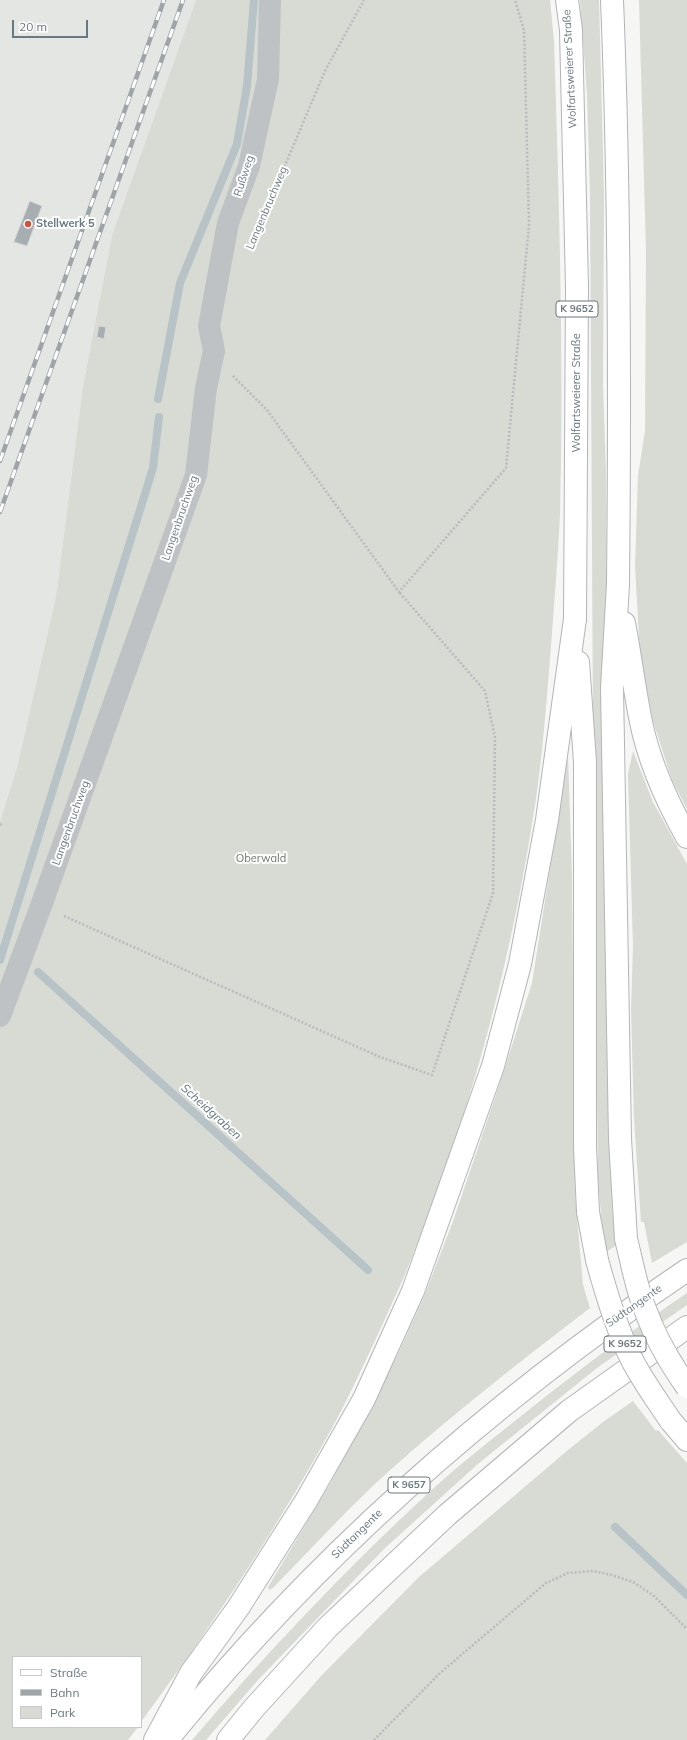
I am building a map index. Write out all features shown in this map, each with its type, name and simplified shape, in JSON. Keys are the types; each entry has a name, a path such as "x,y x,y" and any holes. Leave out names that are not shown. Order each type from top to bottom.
{"main road":[{"name":"Wolfartsweierer Straße","path":"567,0 571,30 577,287 575,619"},
{"path":"612,0 619,326 618,584 612,688 620,1138 626,1239 645,1309 658,1341 675,1371 687,1387"},
{"path":"618,584 640,718 645,738 660,783 673,812 687,837"},
{"name":"K 9652","path":"575,619 585,762 585,1147 588,1212 597,1260 617,1325 632,1359 650,1390 670,1420 687,1440"},
{"path":"155,1740 191,1673 238,1608 306,1501 364,1399 413,1291 493,1066 520,964 547,820 575,619"},
{"name":"Südtangente","path":"167,1740 233,1663 296,1595 383,1509 452,1447 539,1375 627,1310 687,1270"},
{"path":"228,1740 254,1708 328,1627 446,1515 569,1411 687,1327"}],"lane":[{"name":"Rußweg","path":"214,351 209,326 228,223 249,166 268,79 270,0"},
{"name":"Langenbruchweg","path":"0,1016 196,475 206,388 214,351"}],"path":[{"name":"Langenbruchweg","path":"249,249 325,71 364,0"},
{"path":"399,592 506,468 529,225 524,30 515,0"},
{"path":"41,906 380,1057 432,1075 493,894 495,737 485,691 399,592 267,410 236,380 214,351"},
{"path":"374,1740 440,1673 546,1583 568,1573 593,1571 633,1582 653,1595 687,1629"}],"shaded area":[{"path":"0,0 196,0 112,235 83,386 56,596 17,767 0,821"}],"green space":[{"name":"Oberwald","path":"196,0 550,0 554,41 561,336 560,514 551,647 541,758 532,824 522,880 498,991 468,1101 431,1209 407,1269 339,1415 270,1534 194,1648 142,1721 142,1656 12,1656 12,1728 137,1728 128,1740 0,1740 0,821 17,767 56,596 83,386 112,235"},
{"path":"580,0 599,0 604,194 603,385 606,473 610,1130 612,1208 617,1245 606,1252 602,1227 598,1179 593,724 590,195 587,94"},
{"path":"639,0 687,0 687,809 672,780 653,721 640,654 635,567 638,475 645,431 646,252"},
{"path":"633,751 653,802 687,864 687,1242 652,1263 644,1222 641,1222 634,1119 631,1010 633,947 628,774"},
{"path":"568,756 572,875 575,1194 583,1285 590,1308 535,1350 403,1459 337,1521 273,1588 269,1590 268,1587 330,1484 397,1356 423,1299 452,1224 532,983"},
{"path":"687,1293 687,1305 597,1368 479,1463 384,1549 258,1680 206,1740 192,1740 305,1615 363,1555 436,1486 564,1382"},
{"path":"633,1401 656,1431 658,1430 687,1463 687,1740 265,1740 321,1676 419,1577 568,1450 603,1422"}],"building":[{"name":"Stellwerk 5","path":"30,201 42,206 27,246 14,242"},
{"path":"99,326 106,327 104,339 97,337"}],"waterway":[{"path":"158,399 180,283 237,144 247,86 254,0"},
{"path":"0,960 153,468 159,417"},
{"name":"Scheidgraben","path":"38,972 368,1270"},
{"name":"Scheidgraben","path":"615,1527 687,1595"}],"railway":[{"path":"0,461 164,0"},
{"path":"0,512 183,0"}],"place":[{"name":"Stellwerk 5","path":"28,224"}]}
